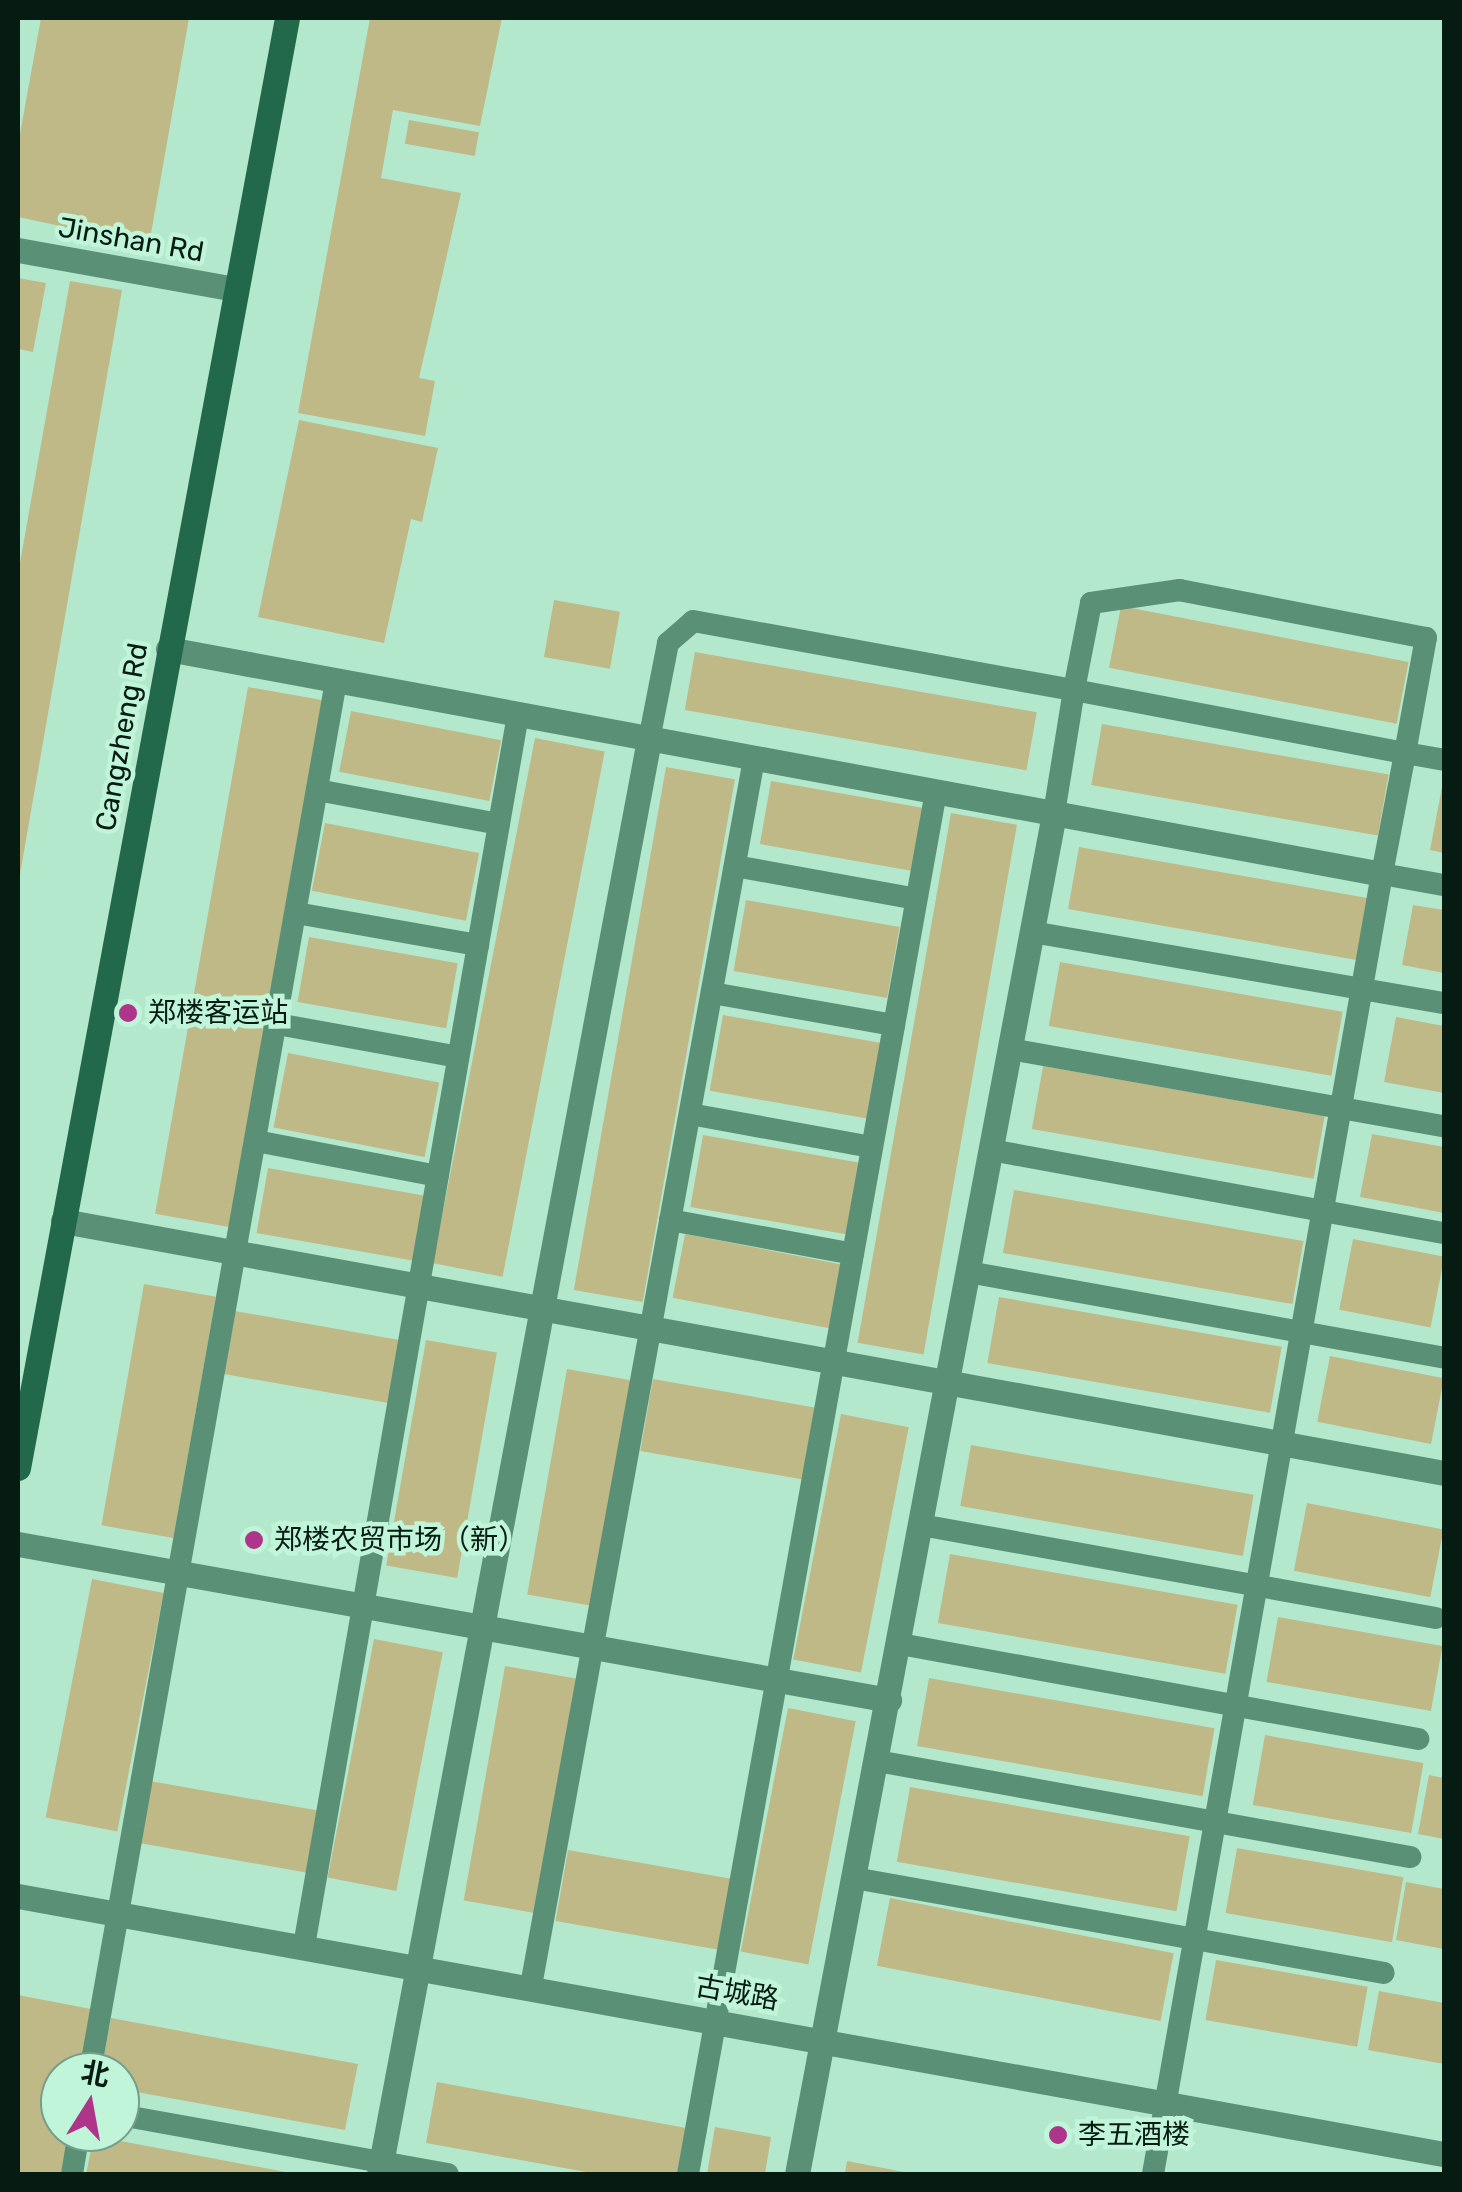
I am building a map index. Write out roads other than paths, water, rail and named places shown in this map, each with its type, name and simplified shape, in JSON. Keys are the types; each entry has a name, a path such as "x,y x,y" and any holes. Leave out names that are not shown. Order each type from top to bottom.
{"main road":[{"name":"Cangzheng Rd","path":"18,1468 23,1410 63,1221 287,18"}],"street":[{"name":"Jinshan Rd","path":"18,250 234,290"},
{"path":"168,649 1382,874"},
{"path":"380,2168 650,740"},
{"path":"797,2174 1054,814"},
{"path":"63,1221 1444,1473"},
{"path":"18,1544 889,1700"},
{"name":"古城路","path":"18,1896 417,1965 1444,2154"}],"lane":[{"path":"1054,814 1091,603 1180,590 1435,640 1404,752 1153,2174"},
{"path":"650,740 668,644 693,622 1444,760"},
{"path":"94,2052 336,681"},
{"path":"304,1946 518,716"},
{"path":"531,1986 754,759"},
{"path":"318,790 500,824"},
{"path":"688,2174 936,792"},
{"path":"734,866 916,898"},
{"path":"1382,874 1444,885"},
{"path":"296,913 478,945"},
{"path":"1032,932 1444,1004"},
{"path":"712,993 894,1026"},
{"path":"277,1024 458,1057"},
{"path":"1010,1049 1444,1126"},
{"path":"690,1114 872,1147"},
{"path":"256,1141 438,1176"},
{"path":"991,1150 1444,1232"},
{"path":"670,1220 853,1254"},
{"path":"968,1272 1444,1358"},
{"path":"921,1525 1436,1618"},
{"path":"900,1644 1418,1739"},
{"path":"877,1761 1410,1857"},
{"path":"854,1878 1384,1973"},
{"path":"140,2119 380,2168 448,2174"}],"place":[{"name":"郑楼客运站","path":"128,1013"},
{"name":"郑楼农贸市场（新）","path":"254,1540"},
{"name":"李五酒楼","path":"1058,2135"}]}
